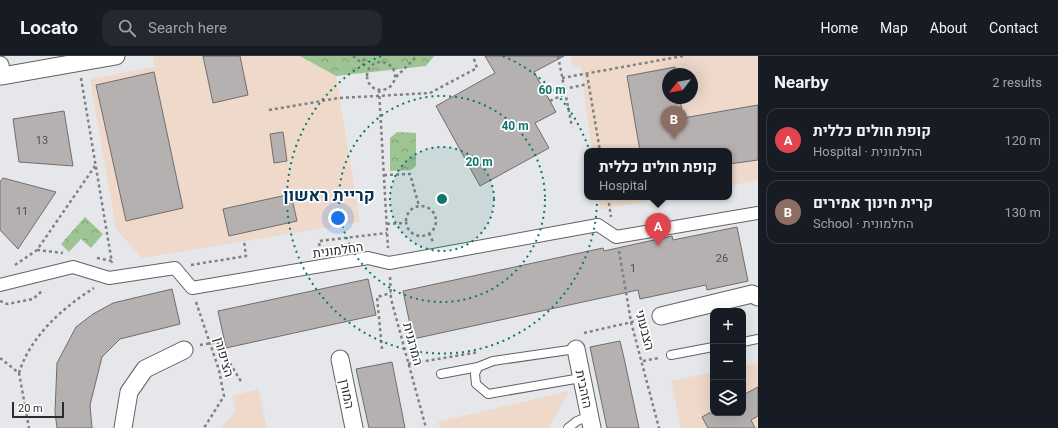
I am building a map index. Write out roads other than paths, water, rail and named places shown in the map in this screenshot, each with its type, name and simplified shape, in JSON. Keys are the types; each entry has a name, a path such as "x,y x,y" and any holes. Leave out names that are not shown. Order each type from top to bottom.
{"street":[{"path":"1,72 79,63 116,56"},
{"name":"החלמונית","path":"0,285 73,267 109,278 175,268 192,288 368,258 389,263 598,225 616,237 758,213"},
{"path":"661,316 752,294 758,297"},
{"name":"הזהבית","path":"576,349 591,422"},
{"path":"124,428 129,392 145,369 184,350"},
{"name":"המורן","path":"340,359 354,428"}],"lane":[{"path":"746,341 758,339"},
{"path":"671,355 710,348"},
{"path":"441,374 478,367 493,361 576,349"},
{"path":"478,367 475,374 476,384 488,394 582,378"},
{"path":"568,428 591,422"}],"place":[{"name":"קרית חינוך אמירים","path":"674,139"},
{"name":"קופת חולים כללית","path":"658,246"}],"district":[{"name":"קריית ראשון","path":"329,195"}]}
